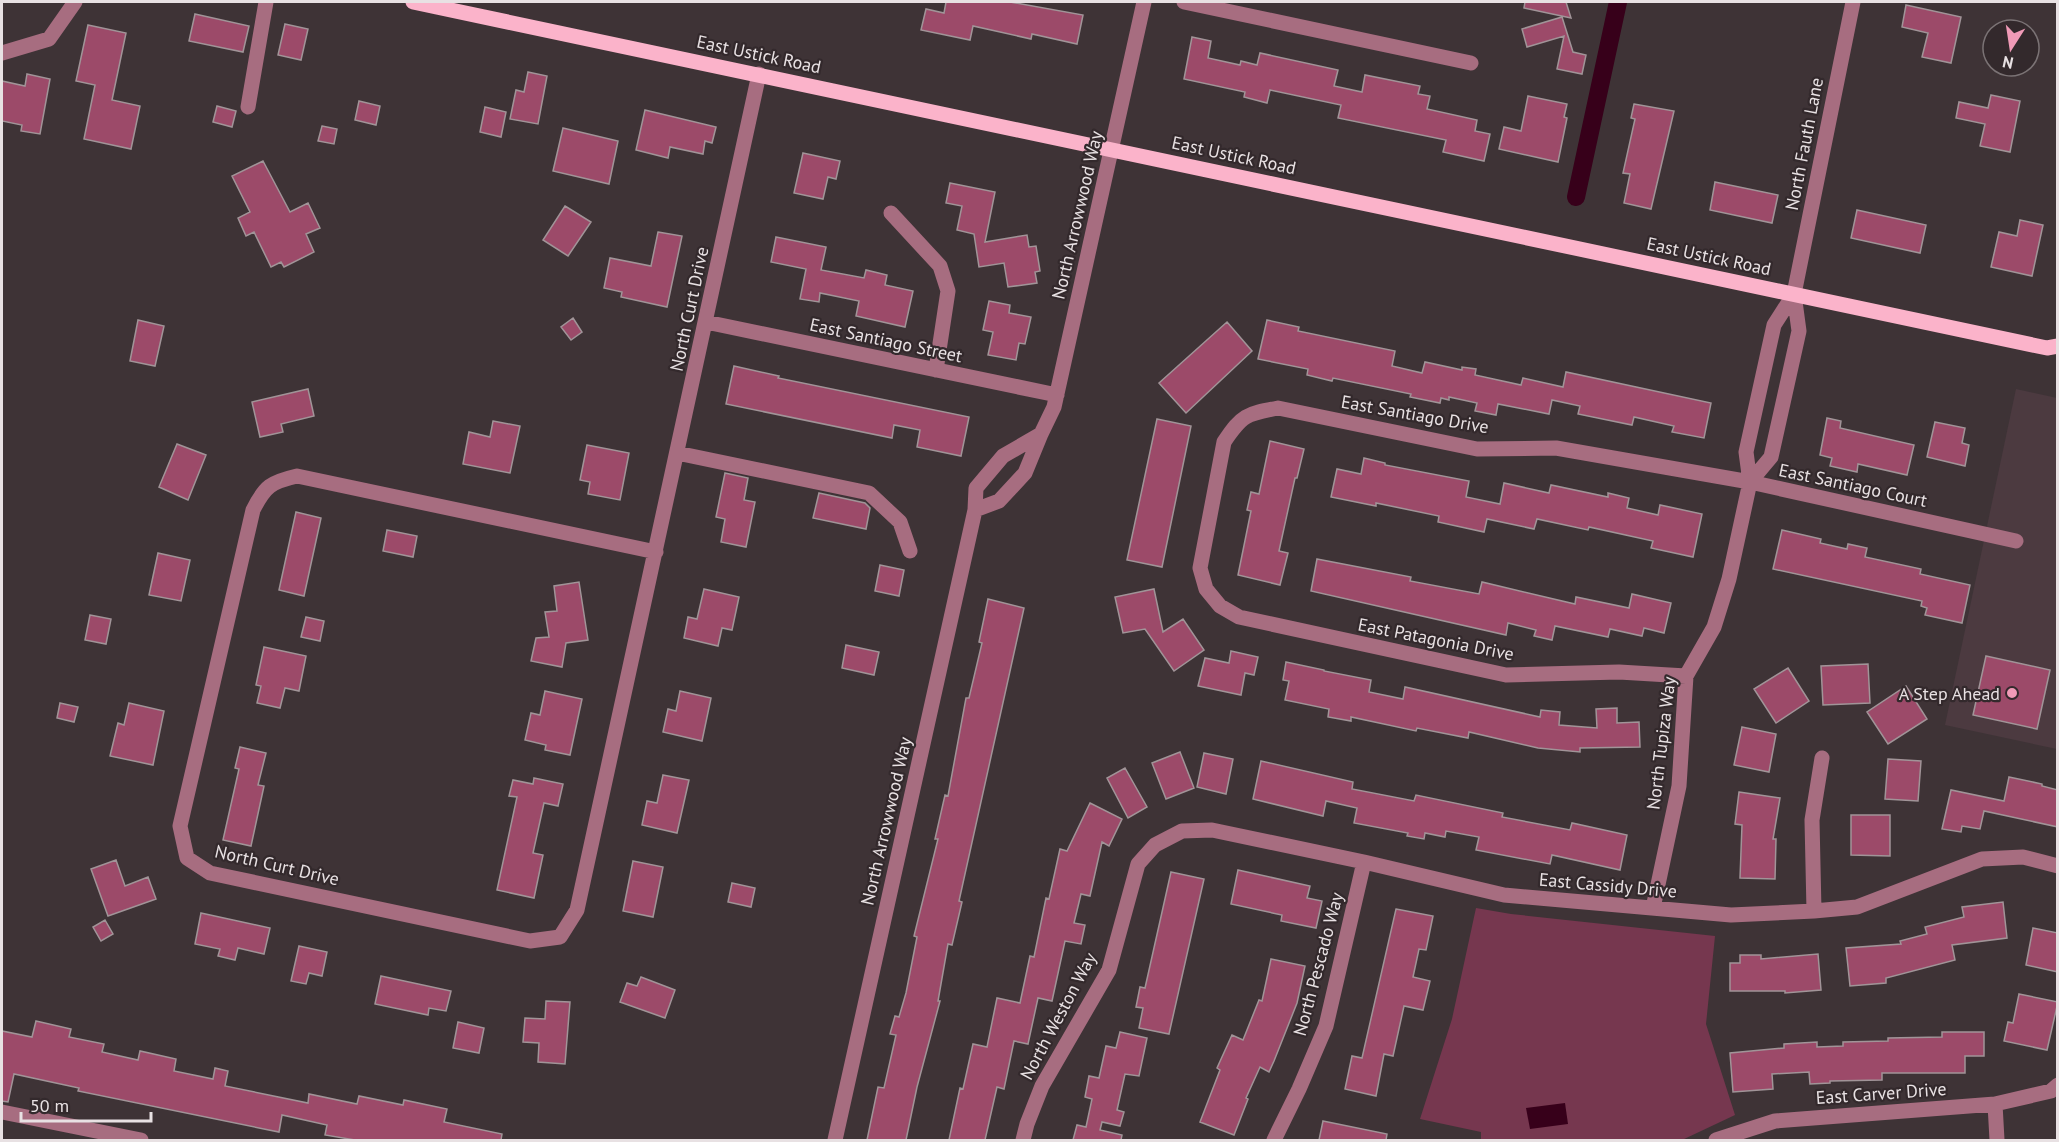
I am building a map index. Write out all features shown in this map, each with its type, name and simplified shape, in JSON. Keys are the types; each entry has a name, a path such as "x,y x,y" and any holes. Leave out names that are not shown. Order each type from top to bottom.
{"main road":[{"name":"East Ustick Road","path":"416,2 439,4 2054,349"}],"street":[{"path":"2,53 49,39 75,2"},
{"path":"248,107 266,2"},
{"name":"North Arrowwood Way","path":"975,510 999,501 1025,473 1054,407 1144,2"},
{"path":"1184,2 1471,63"},
{"name":"North Fauth Lane","path":"1794,294 1853,2"},
{"name":"North Curt Drive","path":"656,552 297,476 278,480 266,488 253,510 180,826 187,858 210,873 302,893 530,941 560,937 577,910 656,552 759,74"},
{"path":"891,213 940,266 948,291 936,370"},
{"name":"North Tupiza Way","path":"1653,908 1679,786 1686,676 1714,627 1729,579 1750,483 1746,452 1774,325 1794,294"},
{"name":"North Tupiza Way","path":"1750,483 1771,457 1799,331 1794,294"},
{"name":"East Santiago Street","path":"706,322 1057,395"},
{"name":"East Santiago Drive","path":"1220,606 1206,589 1200,568 1224,442 1236,424 1252,413 1278,408 1477,449 1556,448 1750,483"},
{"name":"North Arrowwood Way","path":"835,1140 975,510 976,488 1003,456 1041,434"},
{"path":"677,453 869,493 900,522 910,551"},
{"name":"East Santiago Court","path":"1750,483 2016,541"},
{"name":"East Patagonia Drive","path":"1220,606 1239,617 1506,675 1619,672 1686,676"},
{"path":"1814,912 1812,820 1822,758"},
{"name":"East Cassidy Drive","path":"1155,845 1182,831 1212,830 1504,895 1731,915 1857,908 1982,859 2023,857 2058,866"},
{"name":"North Weston Way","path":"1023,1140 1042,1086 1108,970 1138,864 1155,845"},
{"name":"North Pescado Way","path":"1274,1140 1326,1026 1364,862"},
{"name":"East Carver Drive","path":"1716,1140 1775,1121 1995,1104 2054,1088"},
{"path":"1995,1104 1997,1140"},
{"path":"2,1112 141,1140"}],"shaded area":[{"path":"2016,389 2057,398 2057,749 1945,725"},
{"path":"1476,908 1511,914 1715,936 1706,1024 1735,1115 1682,1140 1481,1140 1481,1132 1420,1119 1452,1019"},
{"path":"1565,1103 1568,1124 1530,1129 1526,1108"}],"building":[{"path":"946,2 1010,2 1083,15 1077,44 1032,34 1031,39 973,26 970,40 921,30 926,9 944,13"},
{"path":"1525,2 1566,2 1571,18 1524,8"},
{"path":"1906,5 1961,17 1951,63 1922,57 1928,33 1902,27"},
{"path":"195,14 249,26 243,52 189,41"},
{"path":"1562,17 1573,52 1586,55 1582,74 1557,69 1564,36 1527,47 1522,29"},
{"path":"285,24 308,29 301,60 278,55"},
{"path":"88,25 126,33 112,100 140,106 131,149 84,139 95,85 76,81"},
{"path":"1192,37 1211,41 1208,58 1240,65 1241,61 1257,65 1260,53 1338,70 1334,86 1362,92 1365,75 1420,86 1418,94 1430,96 1427,109 1477,120 1475,131 1490,134 1484,161 1443,152 1446,140 1338,118 1341,105 1270,90 1267,103 1244,97 1245,92 1184,79"},
{"path":"528,72 547,76 538,124 510,119 516,90 524,92"},
{"path":"27,74 50,79 40,134 21,131 22,125 2,121 2,81 25,86"},
{"path":"1991,95 2020,101 2010,152 1980,146 1985,124 1956,118 1959,102 1988,108"},
{"path":"1528,96 1567,104 1564,117 1567,118 1558,162 1499,149 1504,127 1521,131"},
{"path":"359,101 380,106 376,125 355,120"},
{"path":"1634,104 1674,111 1651,209 1624,203 1630,174 1623,173 1635,119 1631,118"},
{"path":"217,106 236,111 232,127 213,122"},
{"path":"485,107 506,112 501,137 480,132"},
{"path":"645,110 716,127 712,143 705,141 703,154 670,147 668,158 636,150"},
{"path":"322,126 337,129 334,144 318,141"},
{"path":"563,128 618,141 609,184 553,171"},
{"path":"803,153 840,161 836,179 828,177 823,199 794,193"},
{"path":"263,161 290,212 308,203 320,228 306,234 314,252 284,267 281,262 271,267 254,232 246,236 238,218 250,212 232,176"},
{"path":"1715,182 1778,195 1772,223 1710,210"},
{"path":"950,183 995,192 985,242 1027,235 1029,247 1036,246 1040,271 1035,272 1037,283 1008,287 1004,263 979,267 974,234 957,230 962,206 946,203"},
{"path":"565,206 591,222 568,256 543,240"},
{"path":"1857,210 1926,225 1920,253 1851,238"},
{"path":"2020,220 2043,225 2032,276 1991,267 1999,232 2017,236"},
{"path":"658,232 682,236 667,307 621,297 622,292 604,288 610,258 651,266"},
{"path":"776,237 826,247 821,270 864,278 866,270 887,275 885,285 913,291 905,327 856,316 859,301 820,293 819,302 800,299 806,269 771,262"},
{"path":"989,301 1010,305 1009,313 1031,317 1025,344 1019,343 1016,360 988,355 993,332 983,330"},
{"path":"573,318 582,332 571,340 561,327"},
{"path":"138,320 164,326 155,366 130,361"},
{"path":"1267,320 1299,327 1298,331 1395,351 1392,366 1422,373 1425,362 1462,370 1462,367 1476,369 1475,375 1521,385 1523,378 1563,387 1566,372 1711,403 1704,438 1672,432 1674,426 1634,417 1632,425 1578,414 1580,406 1552,400 1549,414 1498,404 1496,415 1475,411 1477,403 1449,397 1449,400 1441,398 1440,403 1410,397 1411,394 1307,375 1308,369 1258,359"},
{"path":"1227,322 1252,351 1186,413 1159,383"},
{"path":"734,366 779,376 778,378 969,417 961,456 917,447 920,430 894,425 892,438 726,404"},
{"path":"308,389 314,416 281,424 283,432 260,437 252,402"},
{"path":"1827,418 1841,421 1840,428 1914,445 1907,475 1858,464 1857,472 1830,466 1832,458 1820,455"},
{"path":"1157,419 1191,426 1162,567 1127,560"},
{"path":"493,421 520,426 510,473 463,464 469,432 490,437"},
{"path":"1935,422 1965,428 1962,443 1969,445 1965,466 1927,457"},
{"path":"1270,441 1304,449 1297,478 1295,478 1279,551 1288,553 1280,585 1238,575 1251,511 1247,510 1251,492 1259,494"},
{"path":"177,444 206,455 188,500 159,487"},
{"path":"587,445 629,453 620,500 588,494 590,482 580,480"},
{"path":"1364,458 1385,463 1385,465 1469,481 1466,497 1500,504 1504,483 1549,493 1551,485 1608,497 1608,493 1629,498 1627,508 1658,515 1660,505 1702,514 1693,557 1651,548 1653,541 1589,527 1588,530 1537,519 1534,529 1487,519 1484,532 1438,522 1439,516 1376,503 1376,506 1331,497 1337,469 1361,474"},
{"path":"725,473 748,478 744,500 755,502 746,547 721,542 725,519 716,517"},
{"path":"819,493 865,503 870,508 866,529 813,518"},
{"path":"296,512 321,518 304,596 279,590"},
{"path":"387,530 417,536 413,557 383,551"},
{"path":"1782,530 1821,539 1820,543 1847,549 1848,544 1867,548 1865,557 1921,569 1920,574 1970,585 1962,623 1925,615 1927,608 1921,606 1922,601 1773,569"},
{"path":"158,553 190,560 181,601 149,595"},
{"path":"1317,559 1411,577 1410,581 1479,594 1482,582 1575,604 1576,597 1629,608 1632,594 1671,603 1664,633 1644,628 1642,636 1610,629 1608,637 1555,626 1552,640 1534,636 1536,630 1508,623 1506,635 1311,591"},
{"path":"880,565 904,570 899,596 875,591"},
{"path":"579,582 588,640 566,643 562,667 531,661 536,638 549,637 545,612 557,611 554,586"},
{"path":"704,589 739,597 732,630 722,628 718,646 684,638 688,617 697,619"},
{"path":"1154,589 1163,632 1183,619 1204,650 1174,671 1145,629 1123,633 1115,597"},
{"path":"988,599 1024,608 959,901 962,902 952,945 948,944 938,1001 940,1001 917,1087 906,1140 867,1140 878,1087 884,1088 896,1035 890,1034 895,1016 899,1017 906,993 917,937 914,936 938,839 935,839 945,795 948,796 966,698 969,698 982,643 979,642"},
{"path":"90,615 111,619 106,644 85,640"},
{"path":"306,617 324,621 320,641 301,637"},
{"path":"846,645 879,652 874,675 842,668"},
{"path":"264,647 306,656 299,691 285,688 280,708 257,703 261,686 256,685"},
{"path":"1231,651 1258,657 1254,675 1245,673 1241,695 1198,686 1205,658 1229,663"},
{"name":"A Step Ahead","path":"1986,656 2050,670 2037,729 1973,715"},
{"path":"1286,662 1371,680 1369,692 1403,699 1405,687 1540,717 1541,710 1560,712 1559,725 1597,728 1596,709 1617,708 1617,723 1639,722 1640,747 1580,748 1580,752 1538,748 1469,732 1468,738 1417,728 1416,731 1351,717 1351,721 1328,717 1329,709 1285,700 1289,681 1283,680"},
{"path":"1868,664 1870,703 1823,705 1821,666"},
{"path":"1788,668 1809,701 1776,723 1754,689"},
{"path":"1906,686 1927,719 1888,744 1867,712"},
{"path":"545,691 582,699 570,755 545,750 546,745 525,740 531,713 540,715"},
{"path":"680,691 711,698 702,741 663,732 668,709 676,711"},
{"path":"60,703 78,707 74,722 57,718"},
{"path":"129,703 164,711 153,765 110,756 118,723 124,725"},
{"path":"1742,727 1776,734 1769,772 1734,765"},
{"path":"240,747 266,753 258,785 264,786 251,846 223,840 239,769 235,768"},
{"path":"1180,752 1194,788 1166,799 1152,763"},
{"path":"1204,753 1233,759 1226,794 1197,787"},
{"path":"1888,759 1921,761 1918,801 1885,799"},
{"path":"1261,761 1353,782 1352,789 1414,801 1416,795 1503,813 1502,817 1570,830 1572,823 1627,835 1620,870 1552,855 1550,864 1476,850 1479,837 1446,831 1445,837 1425,833 1424,839 1407,836 1408,833 1354,823 1357,808 1326,801 1323,816 1253,799"},
{"path":"1125,768 1147,807 1128,818 1107,778"},
{"path":"663,775 689,780 677,833 642,825 647,801 657,803"},
{"path":"2009,777 2058,790 2058,827 1984,811 1980,829 1962,826 1961,832 1942,829 1951,790 2004,801"},
{"path":"534,778 563,784 558,806 544,803 533,853 543,855 534,898 497,890 517,797 509,796 513,780 533,784"},
{"path":"1739,792 1780,798 1773,839 1776,839 1775,879 1740,878 1742,825 1735,824"},
{"path":"1090,803 1122,819 1109,846 1102,842 1090,896 1081,894 1074,923 1085,925 1081,944 1065,941 1052,1001 1038,998 1028,1044 1014,1041 1004,1089 997,1087 985,1140 949,1140 960,1088 963,1089 973,1044 987,1047 997,998 1020,1003 1030,956 1034,957 1046,898 1049,899 1060,849 1067,851"},
{"path":"1851,815 1890,815 1890,856 1851,855"},
{"path":"116,860 125,886 148,877 156,899 108,916 91,869"},
{"path":"633,861 663,867 653,917 623,911"},
{"path":"1238,870 1310,886 1307,898 1322,901 1316,928 1281,921 1282,915 1231,904"},
{"path":"1171,872 1204,879 1169,1034 1139,1028 1143,1008 1136,1007 1140,987 1145,988"},
{"path":"732,883 755,888 751,907 728,902"},
{"path":"2003,902 2007,938 1952,945 1955,960 1886,978 1886,983 1850,986 1846,948 1901,944 1900,941 1927,934 1925,927 1964,917 1962,907"},
{"path":"1396,909 1433,916 1426,950 1419,949 1413,977 1430,981 1423,1010 1404,1006 1393,1056 1384,1054 1376,1096 1345,1089 1352,1056 1362,1058"},
{"path":"201,913 270,928 264,954 238,948 235,960 218,956 220,949 195,944"},
{"path":"105,920 113,934 101,941 93,927"},
{"path":"2033,928 2058,933 2058,972 2026,965"},
{"path":"299,946 327,952 322,976 309,973 306,984 291,981"},
{"path":"1818,954 1821,990 1785,993 1785,991 1730,991 1730,963 1740,963 1740,955 1761,955 1761,959"},
{"path":"1271,959 1305,966 1297,1003 1274,1061 1269,1072 1260,1067 1246,1098 1248,1099 1234,1135 1200,1122 1220,1070 1217,1068 1232,1035 1243,1040 1259,1000 1262,1001"},
{"path":"381,976 451,991 446,1011 429,1008 428,1015 375,1004"},
{"path":"641,977 675,990 665,1018 620,1002 627,983 637,986"},
{"path":"2019,994 2058,1002 2047,1050 2004,1041 2008,1022 2013,1023"},
{"path":"546,1001 570,1002 565,1064 538,1062 539,1043 523,1042 525,1018 545,1019"},
{"path":"36,1021 71,1029 69,1037 104,1044 102,1052 138,1060 140,1051 176,1059 174,1071 213,1079 215,1068 228,1071 225,1086 308,1103 309,1094 357,1104 359,1096 403,1105 404,1100 447,1109 444,1122 502,1134 501,1140 355,1140 325,1135 327,1125 282,1115 279,1132 78,1091 79,1088 14,1074 8,1102 2,1101 2,1031 32,1037"},
{"path":"458,1022 484,1028 479,1053 453,1048"},
{"path":"1120,1032 1147,1038 1139,1076 1125,1074 1117,1110 1124,1112 1120,1126 1102,1122 1100,1130 1122,1135 1121,1140 1073,1140 1077,1125 1086,1127 1092,1099 1085,1097 1089,1076 1099,1078 1106,1046 1116,1048"},
{"path":"1942,1032 1984,1032 1984,1056 1965,1056 1965,1073 1882,1073 1882,1080 1830,1081 1830,1083 1810,1084 1809,1072 1772,1074 1773,1089 1733,1092 1730,1053 1784,1048 1784,1044 1817,1042 1817,1047 1843,1046 1843,1042 1942,1037"},
{"path":"1323,1121 1387,1134 1386,1140 1319,1140"}],"waterway":[{"path":"1576,197 1618,2"}],"place":[{"name":"A Step Ahead","path":"2012,693"}]}
